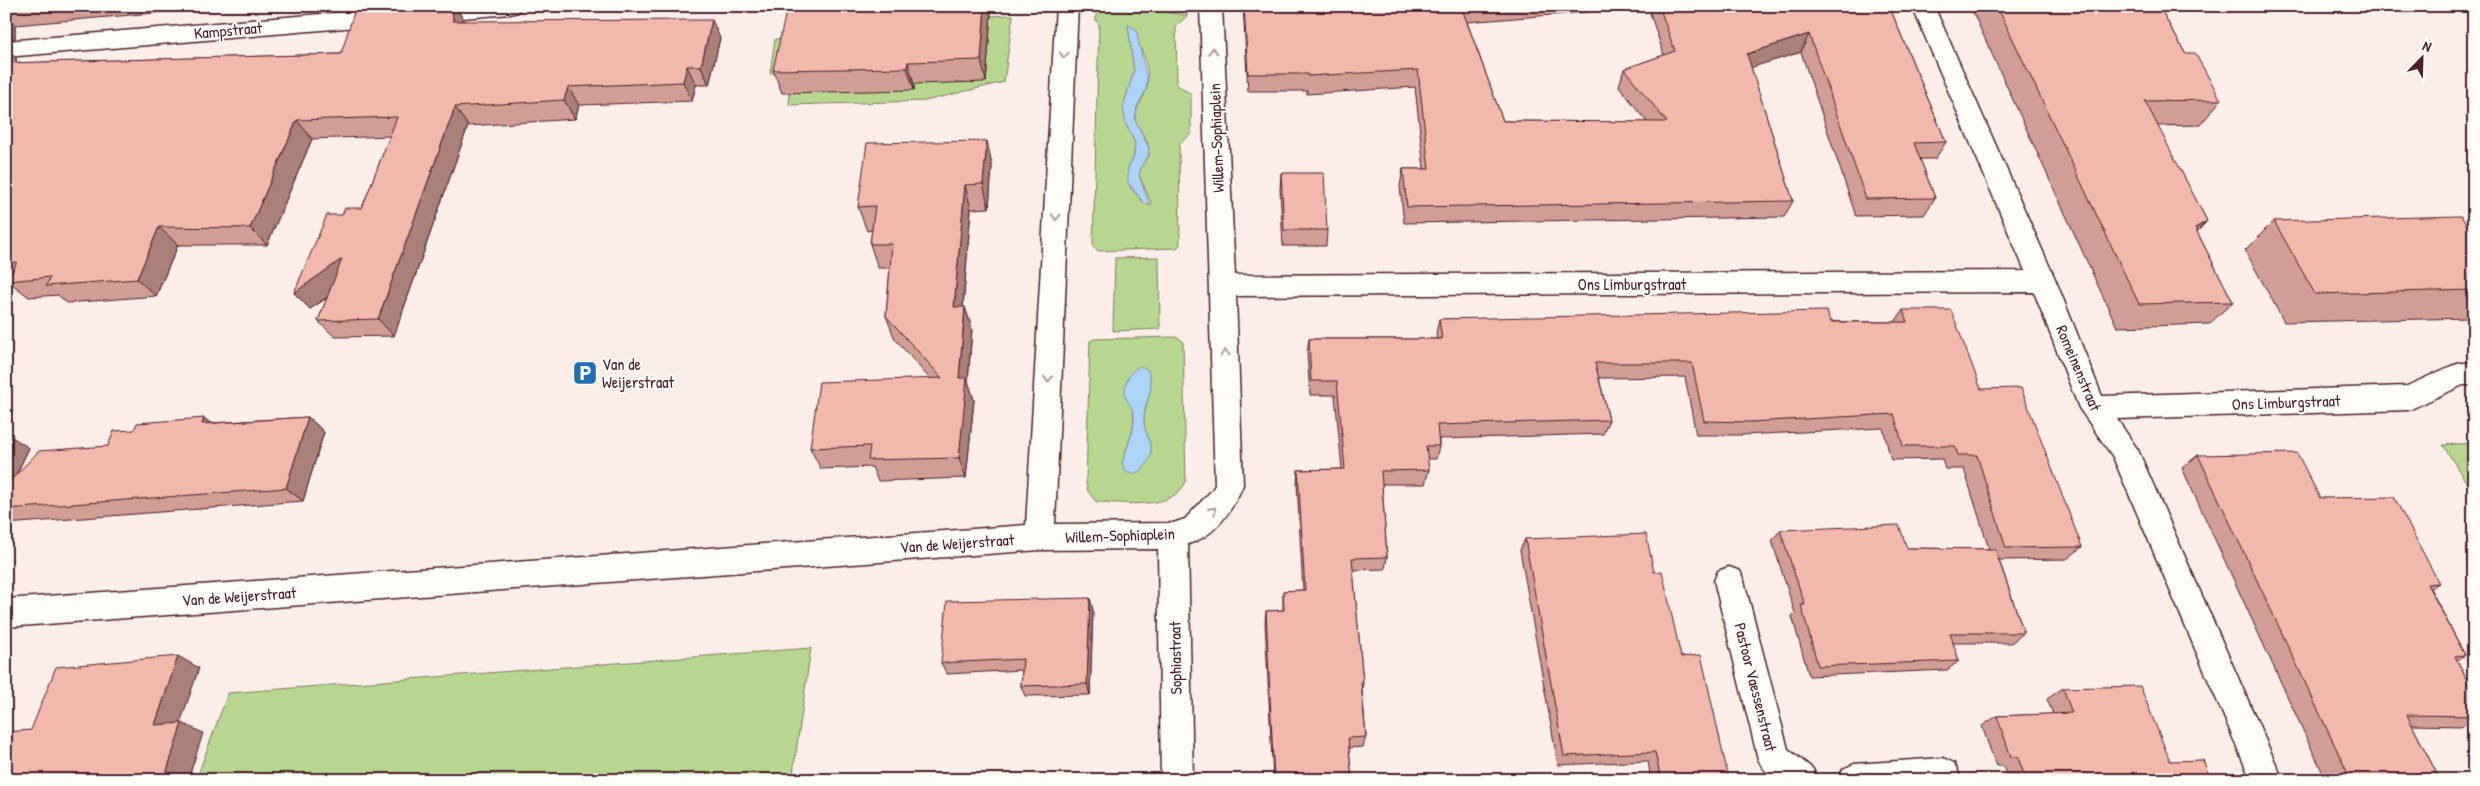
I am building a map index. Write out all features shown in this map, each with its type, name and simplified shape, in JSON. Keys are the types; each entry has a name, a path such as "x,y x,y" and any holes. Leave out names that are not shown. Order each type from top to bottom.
{"street":[{"name":"Kampstraat","path":"6,49 510,6"},
{"name":"Willem-Sophiaplein","path":"1067,6 1040,538 1174,536 1195,529 1224,499 1229,485 1230,466 1211,6"},
{"name":"Romeinenstraat","path":"1923,6 2043,282 2093,408 2124,450 2268,780"},
{"name":"Ons Limburgstraat","path":"1222,286 2043,282"},
{"name":"Ons Limburgstraat","path":"2093,408 2409,398 2461,374 2474,374"},
{"name":"Sophiastraat","path":"1174,536 1177,780"},
{"name":"Van de Weijerstraat","path":"6,613 1040,538"},
{"name":"Pastoor Vaessenstraat","path":"1729,581 1774,759 1802,780"},
{"path":"1854,780 1944,774"}],"green space":[{"path":"1096,6 1152,6 1170,13 1188,15 1176,26 1177,85 1191,94 1191,134 1179,144 1180,245 1177,248 1099,251 1093,247 1099,24 1096,21","holes":["1128,25 1144,56 1148,74 1146,91 1137,108 1135,120 1148,144 1149,156 1142,165 1139,175 1152,205 1144,203 1130,187 1128,168 1134,156 1135,143 1126,124 1125,100 1134,71"]},
{"path":"1013,15 1004,82 925,101 789,105 791,72 770,73 775,39 842,38 848,21"},
{"path":"1159,257 1160,329 1113,331 1115,258"},
{"path":"1177,337 1183,341 1186,481 1180,491 1171,497 1159,501 1133,504 1096,502 1088,491 1086,483 1090,341 1094,339","holes":["1147,369 1150,377 1150,391 1145,410 1144,425 1151,452 1142,470 1122,464 1133,426 1134,418 1130,403"]},
{"path":"2474,443 2474,495 2443,445"},
{"path":"811,648 792,780 196,780 228,693"}],"water":[{"path":"1128,25 1136,29 1147,80 1146,90 1137,107 1135,120 1149,148 1148,156 1142,165 1139,175 1150,206 1144,203 1128,183 1128,168 1134,156 1135,143 1126,124 1123,107 1134,71"},
{"path":"1140,366 1147,369 1151,383 1144,419 1151,453 1149,460 1142,470 1133,474 1126,472 1122,464 1134,422 1133,412 1125,396 1125,391 1127,380 1132,371"}],"building":[{"path":"388,6 452,6 453,21 712,20 701,66 687,66 683,82 568,87 564,100 455,107 378,319 318,321 342,259 294,293 327,215 342,215 345,208 362,208 397,117 297,120 250,228 159,227 137,279 46,286 50,277 8,281 17,262 6,263 6,63 341,54 355,9"},
{"path":"828,6 985,6 981,60 908,62 907,68 773,70 786,12 827,11"},
{"path":"1244,6 1461,6 1503,121 1667,122 1624,69 1675,51 1659,6 1889,6 1946,142 1914,143 1935,198 1866,199 1809,34 1747,54 1793,201 1407,207 1403,169 1429,169 1418,70 1308,76 1308,74 1248,74"},
{"path":"1997,6 2159,6 2185,53 2195,53 2221,100 2145,101 2207,221 2195,228 2233,302 2139,304"},
{"path":"987,141 983,184 965,185 954,307 965,307 959,378 967,378 959,458 868,460 870,446 810,448 819,382 942,378 886,316 892,244 870,244 875,206 858,207 867,143"},
{"path":"1281,173 1324,173 1327,230 1284,230"},
{"path":"2461,216 2474,236 2474,290 2315,294 2274,221"},
{"path":"1903,310 1951,310 1981,389 2021,388 2082,547 2006,548 1977,455 1958,455 1955,446 1903,446 1894,414 1750,422 1704,421 1692,363 1595,363 1609,420 1437,425 1439,446 1426,446 1429,470 1381,471 1387,557 1352,558 1366,737 1348,738 1352,780 1274,780 1266,611 1284,610 1283,591 1305,590 1298,470 1345,469 1337,381 1311,381 1309,339 1442,339 1439,319 1827,311 1830,322 1907,322"},
{"path":"308,417 286,488 6,509 6,485 39,451 108,446 114,431 134,430 137,423 204,418 202,424"},
{"path":"2297,453 2320,498 2394,497 2439,583 2427,584 2465,655 2455,656 2474,695 2474,716 2407,715 2440,780 2351,780 2198,455"},
{"path":"1899,525 1907,548 1995,549 2024,633 1950,633 1959,661 1818,666 1801,605 1805,605 1780,530"},
{"path":"1646,534 1654,572 1662,571 1681,657 1701,655 1729,780 1661,780 1655,752 1564,756 1525,539"},
{"path":"1090,598 1087,684 1021,686 1023,659 941,663 947,601"},
{"path":"178,656 155,725 182,723 164,780 6,780 6,732 31,730 56,667"},
{"path":"2140,686 2170,761 2203,760 2211,780 2026,780 2018,757 2011,757 1997,716 2072,713 2063,688"}],"place":[{"name":"Van de Weijerstraat","path":"585,373"}]}
